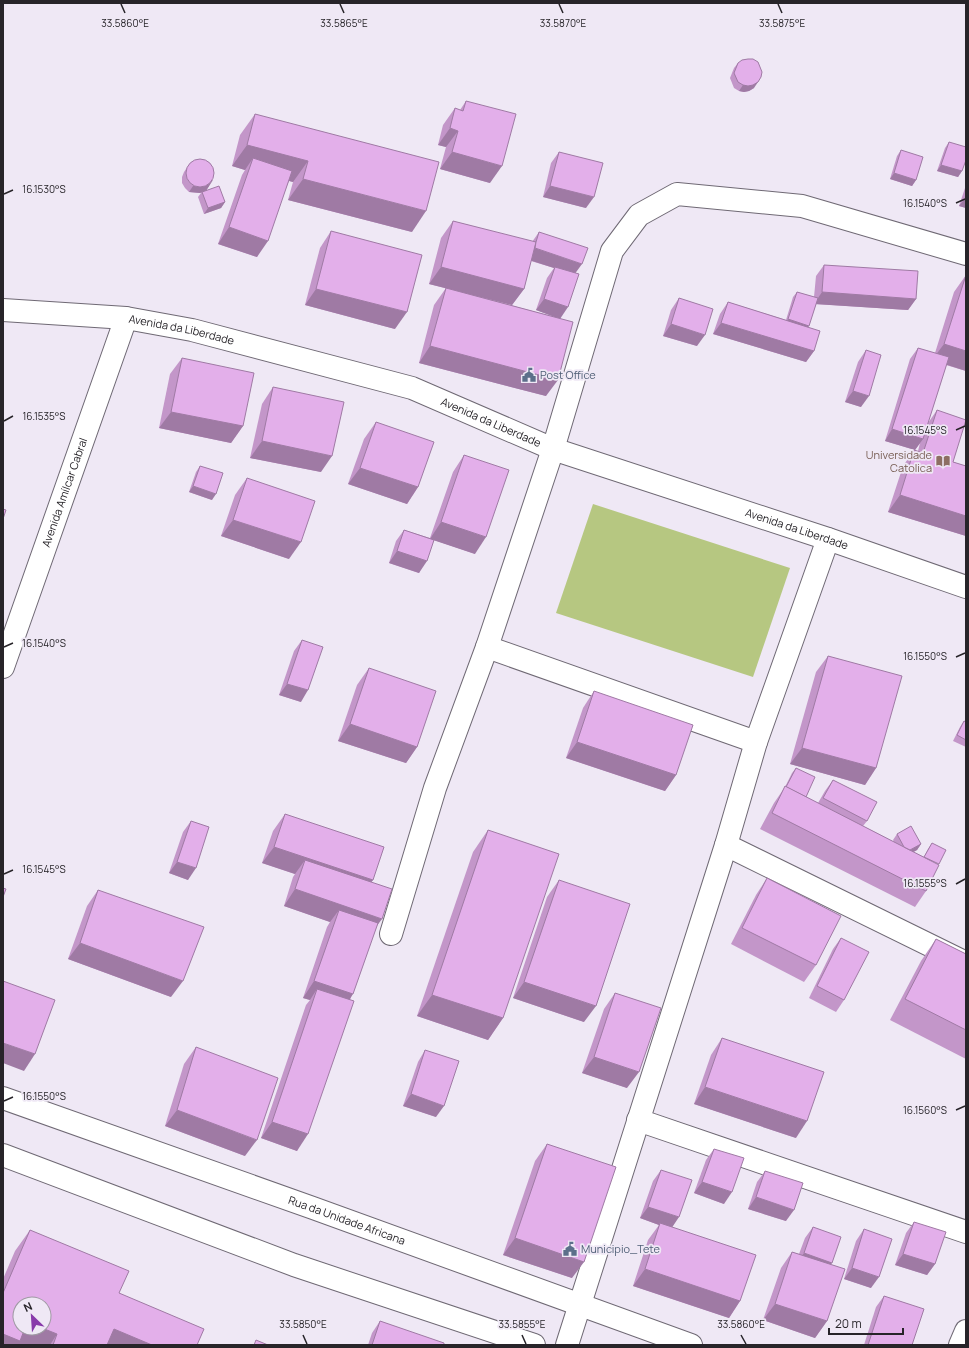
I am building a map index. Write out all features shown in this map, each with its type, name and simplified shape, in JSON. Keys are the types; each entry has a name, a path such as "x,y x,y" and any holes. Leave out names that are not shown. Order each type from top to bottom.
{"street":[{"path":"390,934 436,788 487,647 553,448 612,251 639,215 676,194 802,206 966,254"},
{"name":"Avenida da Liberdade","path":"3,310 126,318 192,330 412,388 553,448 828,539 966,587"},
{"name":"Avenida Amílcar Cabral","path":"3,667 126,318"},
{"path":"567,1345 726,845 756,742 828,539"},
{"path":"487,647 756,742"},
{"path":"726,845 966,963"},
{"name":"Rua da Unidade Africana","path":"3,1098 313,1208 691,1345"},
{"path":"638,1120 966,1232"},
{"path":"3,1155 294,1265 534,1345"},
{"path":"960,1345 966,1331"}],"green space":[{"path":"593,504 790,568 753,677 556,613"}],"building":[{"path":"753,59 758,62 762,72 758,82 748,86 738,82 734,73 738,63 742,60"},
{"path":"466,101 516,114 502,166 452,152 458,131 450,128 455,108 463,111"},
{"path":"255,114 439,162 426,211 303,179 308,161 247,145"},
{"path":"949,142 966,147 966,160 962,171 941,165"},
{"path":"901,150 923,157 916,180 894,173"},
{"path":"559,152 603,163 594,197 550,186"},
{"path":"253,158 292,171 268,241 229,227"},
{"path":"200,159 206,160 210,163 213,167 213,179 210,183 206,186 200,187 194,186 190,183 187,179 186,173 187,167 190,163 194,160"},
{"path":"219,186 225,202 208,208 202,192"},
{"path":"453,221 536,242 524,289 441,267"},
{"path":"331,231 422,255 407,312 316,289"},
{"path":"539,232 588,248 582,264 535,248"},
{"path":"824,265 918,271 916,299 822,292"},
{"path":"555,267 579,274 568,307 544,299"},
{"path":"966,275 966,351 944,344"},
{"path":"446,288 573,322 558,380 430,346"},
{"path":"797,292 818,298 809,326 788,319"},
{"path":"679,298 713,309 705,335 671,324"},
{"path":"728,302 820,331 814,351 721,323"},
{"path":"918,348 949,357 923,439 892,429"},
{"path":"866,350 881,355 869,396 853,391"},
{"path":"182,358 254,373 243,426 171,412"},
{"path":"273,387 344,402 332,456 262,441"},
{"path":"937,410 966,420 953,462 966,466 966,516 900,495 914,450 923,453"},
{"path":"376,422 434,442 418,487 360,468"},
{"path":"464,455 509,470 486,537 441,522"},
{"path":"200,466 223,473 216,494 193,486"},
{"path":"247,478 315,501 301,542 233,520"},
{"path":"3,509 6,510 3,519"},
{"path":"404,530 434,540 427,561 397,551"},
{"path":"302,640 323,647 308,690 287,684"},
{"path":"828,656 902,676 876,768 802,748"},
{"path":"369,668 436,691 417,747 350,724"},
{"path":"594,691 693,725 676,775 577,742"},
{"path":"964,721 966,722 966,740 957,735"},
{"path":"796,768 815,777 806,797 786,787"},
{"path":"833,780 877,802 867,821 823,798"},
{"path":"785,786 939,865 926,891 772,813"},
{"path":"285,814 384,847 373,880 274,847"},
{"path":"191,821 209,827 196,868 177,862"},
{"path":"911,826 921,844 910,850 904,847 897,834"},
{"path":"488,830 559,854 503,1018 432,995"},
{"path":"932,843 946,850 939,864 924,857"},
{"path":"305,860 392,889 382,919 295,889"},
{"path":"767,878 841,916 816,965 742,928"},
{"path":"559,880 630,904 596,1006 524,982"},
{"path":"3,888 6,889 3,897"},
{"path":"98,890 204,927 183,981 80,943"},
{"path":"339,910 378,923 353,994 314,981"},
{"path":"841,938 869,952 844,1000 817,986"},
{"path":"936,939 966,954 966,1030 905,999"},
{"path":"3,981 55,1000 35,1054 3,1043"},
{"path":"317,989 354,1001 308,1134 272,1122"},
{"path":"615,993 661,1008 639,1072 594,1057"},
{"path":"722,1038 824,1072 807,1121 705,1087"},
{"path":"196,1047 278,1078 257,1140 177,1110"},
{"path":"425,1050 459,1061 444,1106 411,1094"},
{"path":"547,1144 616,1167 584,1262 515,1238"},
{"path":"714,1149 744,1158 732,1192 702,1182"},
{"path":"661,1170 692,1180 679,1217 648,1207"},
{"path":"765,1171 803,1183 794,1210 756,1197"},
{"path":"914,1222 946,1232 935,1264 903,1254"},
{"path":"660,1223 756,1255 740,1301 645,1269"},
{"path":"813,1227 841,1237 832,1263 804,1253"},
{"path":"864,1229 892,1239 879,1277 852,1268"},
{"path":"30,1230 129,1271 119,1293 204,1329 197,1345 152,1345 114,1329 107,1345 53,1345 57,1334 52,1332 52,1296 12,1296 12,1336 22,1336 20,1341 3,1334 3,1293"},
{"path":"792,1252 845,1269 827,1321 775,1304"},
{"path":"884,1296 924,1309 912,1345 868,1345"},
{"path":"380,1321 444,1343 444,1345 372,1345"},
{"path":"256,1340 268,1345 254,1345"}],"place":[{"name":"Post Office","path":"529,375"},
{"name":"Universidade Catolica","path":"943,461"},
{"name":"Municipio_Tete","path":"570,1249"}]}
